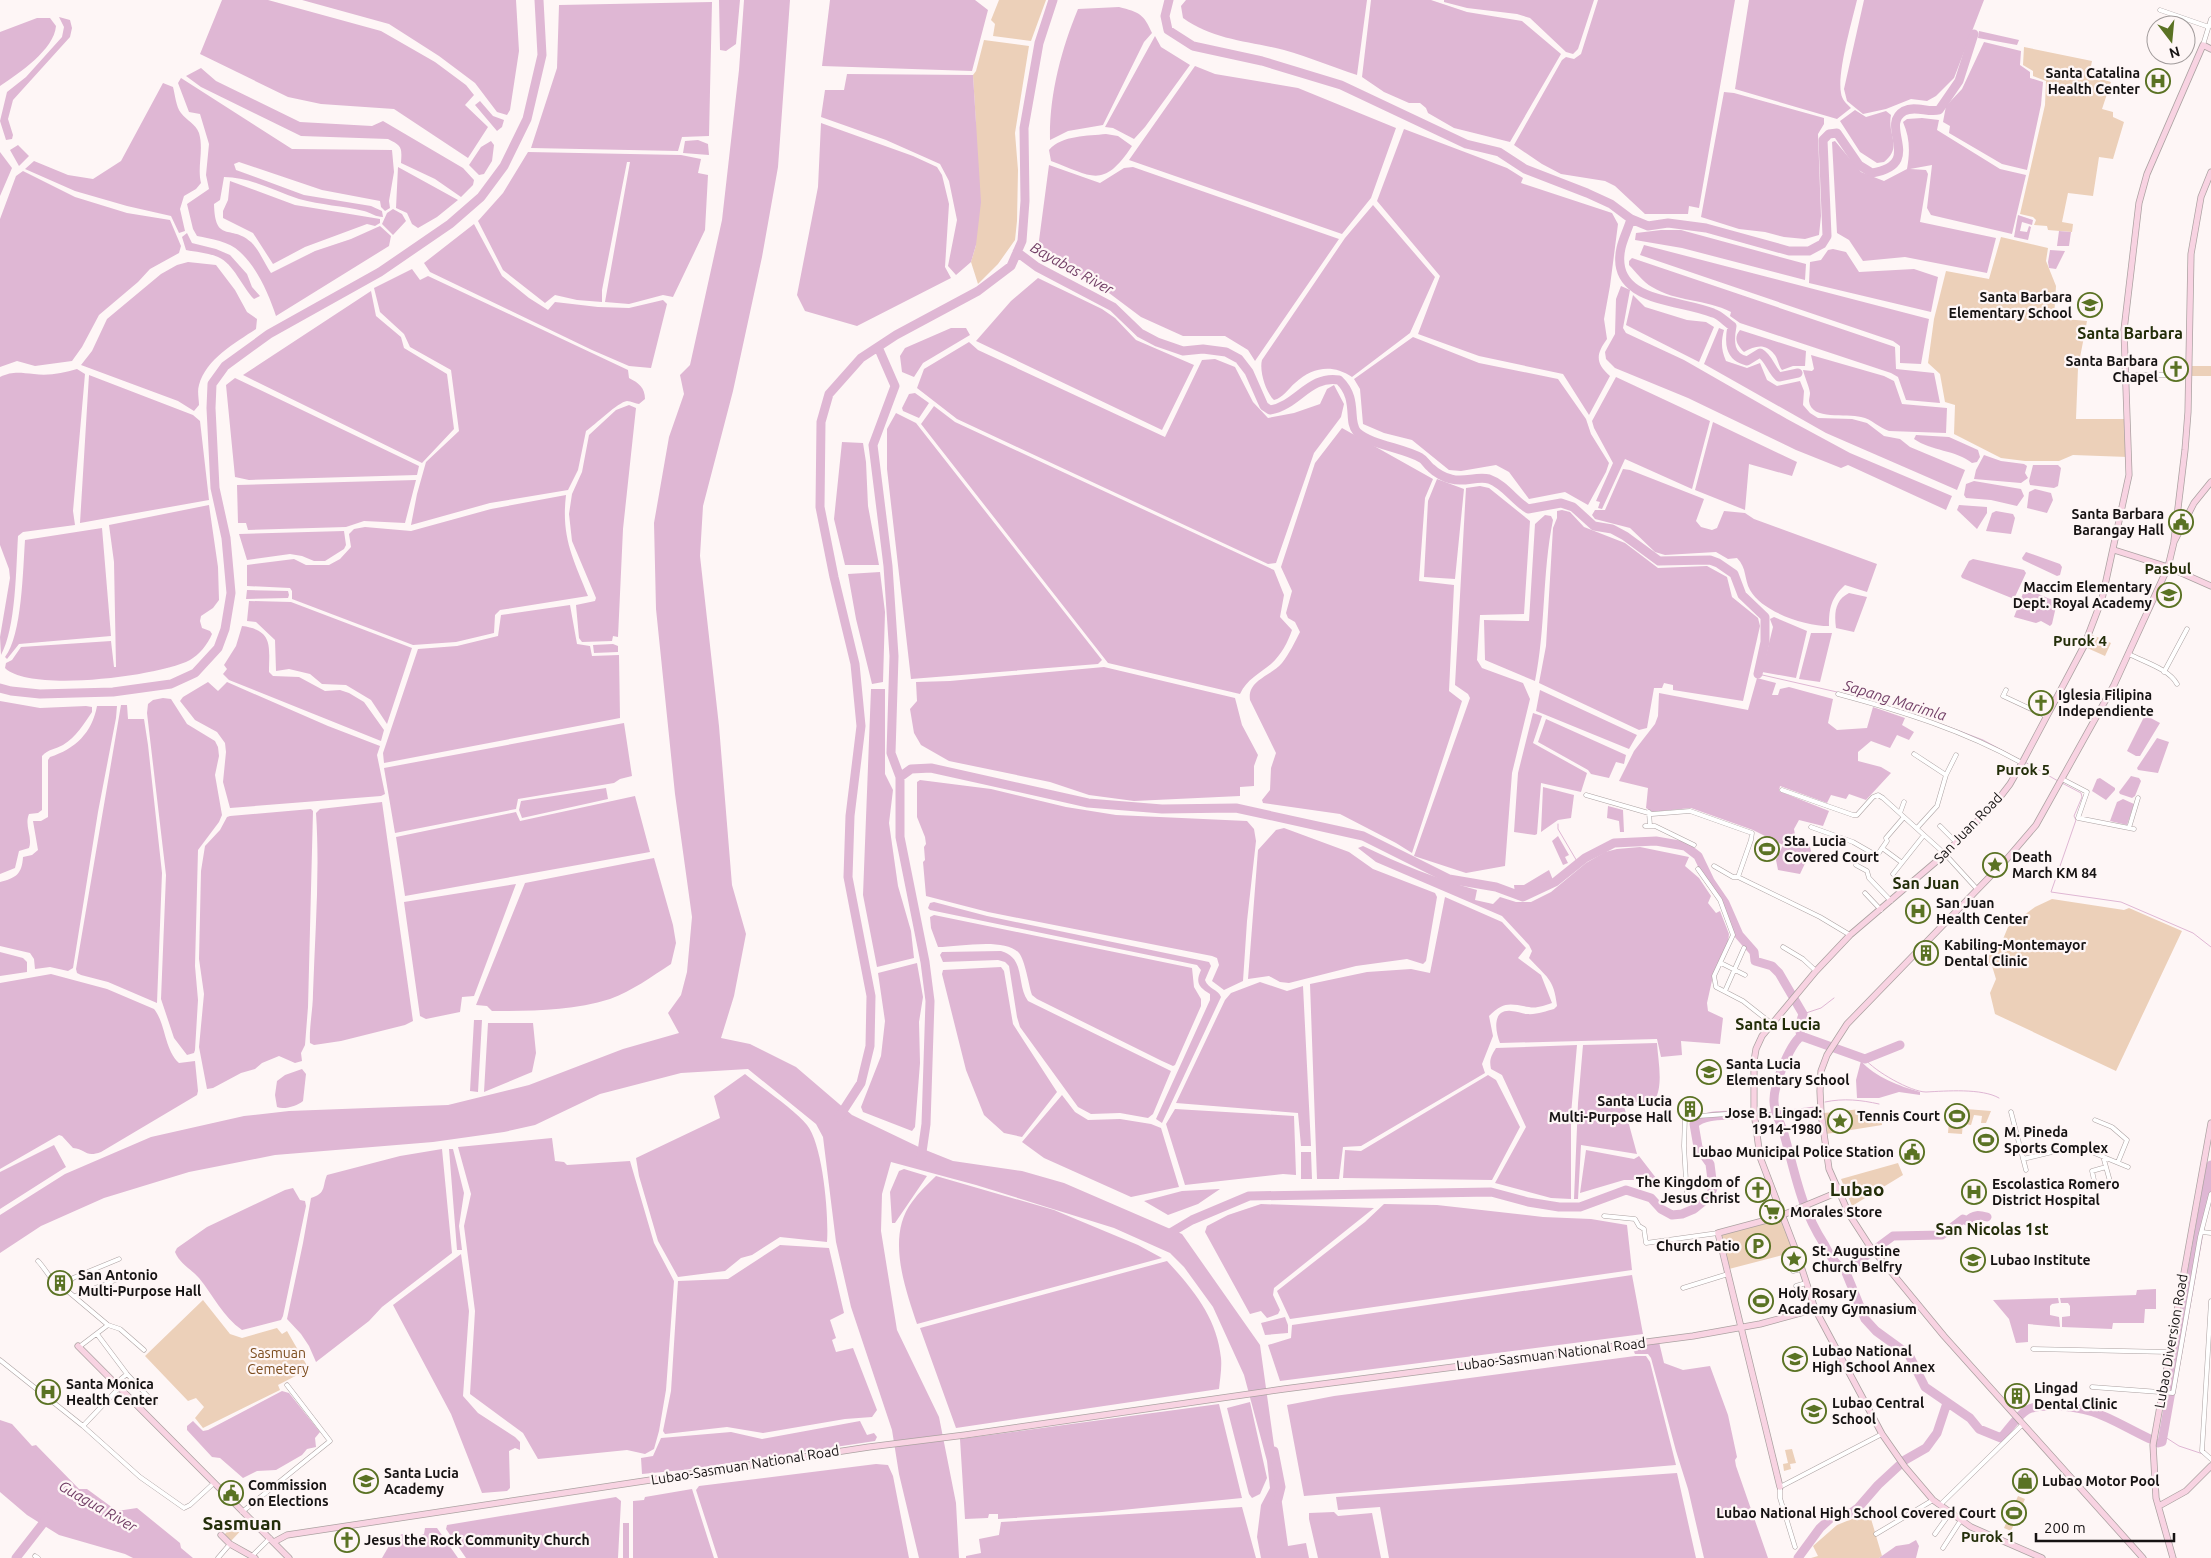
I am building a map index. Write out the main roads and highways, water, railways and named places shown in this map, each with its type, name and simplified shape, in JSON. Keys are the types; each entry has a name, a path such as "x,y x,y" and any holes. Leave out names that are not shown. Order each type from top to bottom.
{"main road":[{"name":"San Juan Road","path":"2042,1558 1971,1527 1933,1500 1898,1458 1882,1434 1815,1309 1760,1157 1754,1114 1754,1061 1756,1049 1771,1023 1816,971 1850,935 1944,854 1996,801 2022,763 2089,633 2102,599 2129,475 2125,375 2126,314 2139,203 2146,174 2203,45 2211,49"},
{"path":"2143,1558 1944,1336 1857,1229 1838,1192 1828,1162 1821,1113 1821,1071 1827,1055 1855,1015 2029,834 2060,782 2129,654 2168,567 2174,542 2186,450 2191,252 2201,197 2211,172"},
{"path":"2174,542 2194,503 2211,482"},
{"path":"2114,550 2168,567 2211,586"},
{"name":"Lubao Diversion Road","path":"2173,1558 2154,1482 2153,1445 2211,1123"},
{"path":"1780,1487 1718,1233 1782,1215 1838,1192"},
{"name":"Lubao-Sasmuan National Road","path":"272,1540 288,1535 869,1446 965,1435 1284,1389 1693,1336 1740,1328 1815,1309"},
{"path":"79,1347 289,1558"},
{"path":"2159,1506 2186,1491 2211,1466"},
{"path":"221,1535 230,1544 253,1557"}],"water":[{"path":"222,0 268,0 381,31 435,62 466,85 474,95 465,105 488,127 468,158 394,109 321,104 288,97 200,54"},
{"path":"302,0 516,0 519,51 510,110 507,115 497,112 475,83 439,56 389,24"},
{"path":"719,0 740,0 736,44 726,51 720,50"},
{"path":"744,0 790,0 778,167 762,257 733,391 703,506 700,556 719,726 732,885 746,934 734,996 721,1038 750,1044 796,1067 852,1115 923,1149 953,1161 1022,1171 1064,1183 1182,1234 1260,1345 1288,1546 1306,1543 1309,1558 1261,1558 1257,1537 1261,1505 1270,1488 1267,1461 1244,1375 1213,1307 1184,1267 1170,1253 1114,1228 976,1185 891,1162 882,1194 881,1231 897,1330 939,1417 956,1503 959,1558 919,1558 899,1474 892,1430 851,1307 836,1242 823,1137 816,1124 748,1069 681,1073 600,1094 535,1125 504,1132 433,1142 275,1155 189,1172 104,1198 41,1226 0,1253 0,1215 65,1174 151,1137 244,1116 289,1111 448,1105 529,1085 623,1049 679,1033 668,1013 681,995 687,972 692,917 675,794 656,609 654,523 669,437 684,394 680,375 690,365 722,220 739,70"},
{"path":"830,0 975,0 988,10 972,71 822,66"},
{"path":"1186,0 1367,0 1357,75 1284,50 1232,39 1207,31 1183,18 1181,6"},
{"path":"1371,0 1431,0 1467,12 1522,21 1561,54 1510,142 1454,128 1428,113 1426,108 1420,103 1409,103 1384,92 1362,77"},
{"path":"1444,0 1594,0 1578,49 1573,54 1566,52 1530,18 1517,14 1467,8 1444,2"},
{"path":"1598,0 1735,0 1699,208 1689,206 1688,214 1645,214 1615,186 1605,181 1561,174 1514,145 1562,60 1566,57 1574,59 1581,54"},
{"path":"1749,0 1857,0 1840,84 1842,98 1851,108 1837,119 1735,89"},
{"path":"1864,0 1984,0 1954,78 1936,96 1927,101 1911,99 1886,109 1863,114 1847,101 1844,89"},
{"path":"712,2 709,136 682,137 678,151 531,148 557,68 559,5"},
{"path":"1119,7 1140,15 1152,33 1144,42 1103,125 1068,131 1050,140 1050,123 1057,73 1078,9"},
{"path":"59,17 70,20 72,28 70,37 13,100 8,119 13,135 12,139 6,140 0,121 7,92 26,77 62,37 64,27"},
{"path":"37,18 50,18 56,26 54,35 49,44 34,60 0,86 0,32"},
{"path":"1979,31 2019,40 2017,45 1978,38"},
{"path":"1155,36 1161,47 1190,65 1145,127 1134,139 1113,128 1105,127"},
{"path":"1984,42 2021,51 2020,65 2030,72 2030,78 2043,82 2041,105 2027,170 2002,164 1949,133 1950,126 1943,122 1946,106 1962,89"},
{"path":"1195,66 1215,74 1298,88 1396,128 1371,198 1342,234 1129,160"},
{"path":"201,68 216,81 300,122 372,126 383,121 463,168 474,180 473,185 461,197 435,179 401,163 400,148 396,143 388,139 301,136 201,87 186,76"},
{"path":"847,74 973,75 981,202 976,245 971,262 956,275 948,266 957,220 949,181 940,164 886,140 821,117 825,90 844,90"},
{"path":"181,78 292,149 392,150 394,172 389,201 390,208 385,211 381,207 380,201 322,190 239,162 234,164 236,170 304,195 371,206 382,211 383,217 356,209 315,203 243,179 224,177 220,200 214,204 217,224 221,229 244,237 251,242 271,273 315,251 351,239 380,226 391,236 389,246 276,316 262,282 246,258 231,245 197,236 193,229 187,204 209,189 206,175 209,144 200,114 189,112 178,83"},
{"path":"163,83 173,87 179,110 195,127 200,139 201,183 196,189 184,196 180,209 185,231 179,233 171,216 75,191 25,169 34,161 68,175 93,179 121,161"},
{"path":"1724,92 1734,93 1824,118 1824,124 1818,134 1821,216 1819,235 1805,239 1784,237 1765,232 1739,229 1701,217"},
{"path":"480,101 493,116 504,120 502,127 497,131 475,105"},
{"path":"1855,110 1866,117 1886,111 1891,115 1890,122 1894,146 1890,156 1884,162 1877,163 1860,152 1840,121"},
{"path":"1907,119 1939,120 1937,130 2000,169 2026,175 2012,234 1931,215 1927,208 1932,165 1910,169 1926,170 1928,174 1920,222 1996,238 1987,273 1905,257 1863,261 1849,240 1837,233 1832,142 1835,141 1861,172 1884,181 1907,169 1909,145 1903,122"},
{"path":"821,123 913,156 937,167 942,175 949,204 945,267 951,278 857,326 805,311 797,295 818,187"},
{"path":"1404,129 1507,168 1523,178 1521,183 1612,213 1618,224 1604,319 1607,339 1599,354 1602,367 1610,376 1589,415 1563,374 1479,356 1418,334 1440,276 1377,201"},
{"path":"1106,134 1118,136 1132,146 1113,169 1104,174 1096,176 1087,174 1051,161 1049,150 1061,141 1076,137"},
{"path":"698,140 708,144 709,155 683,153 685,141"},
{"path":"491,141 494,145 492,161 484,174 479,175 469,165 481,147"},
{"path":"18,145 29,156 19,166 10,150"},
{"path":"0,152 12,168 0,196"},
{"path":"528,152 681,155 701,159 698,173 708,175 705,230 673,297 663,295 629,304 605,302 630,162 627,162 602,290 602,302 577,300 555,295 545,303 503,270 478,221 503,193"},
{"path":"1049,165 1100,183 1124,168 1133,167 1339,239 1255,361 1248,350 1225,336 1183,336 1141,317 1097,284 1045,257 1038,248"},
{"path":"398,167 458,200 437,217 418,228 412,224 407,213 396,208"},
{"path":"23,171 75,197 127,213 170,220 181,246 179,253 150,269 138,282 99,315 82,347 72,361 35,366 17,361 0,367 0,219 16,176"},
{"path":"230,181 295,205 380,219 380,223 375,226 367,224 305,247 273,264 253,233 223,218 223,211 228,200"},
{"path":"1373,205 1435,277 1410,333 1352,377 1330,369 1309,373 1283,395 1274,400 1264,382 1261,370 1262,360 1345,238"},
{"path":"393,209 402,214 406,221 393,235 382,224 387,213"},
{"path":"2018,215 2033,220 2032,225 2022,222 2020,231 2027,232 2029,226 2031,227 2028,240 2014,237"},
{"path":"474,224 502,276 529,298 548,310 555,302 598,307 629,308 663,300 667,304 651,368 629,366 592,350 430,272 424,263"},
{"path":"1681,230 1806,264 1805,280 1682,248 1635,240 1636,233"},
{"path":"2059,231 2071,232 2069,246 2057,246"},
{"path":"187,233 192,243 216,249 230,255 247,274 252,287 260,296 254,299 224,260 211,254 186,250 182,237"},
{"path":"1644,245 1929,319 1921,364 1900,363 1900,346 1893,341 1640,255"},
{"path":"1833,249 1846,252 1859,272 1914,269 1938,277 1931,312 1809,283 1810,262 1821,260 1828,250"},
{"path":"2050,250 2065,251 2056,269 2049,268"},
{"path":"1632,258 1895,347 1896,369 1934,373 1940,403 1906,400 1898,377 1891,373 1740,323 1730,316 1731,312 1721,308 1661,292 1646,282 1629,265 1629,261"},
{"path":"188,262 216,265 235,290 247,312 257,319 256,329 222,352 208,367 199,385 199,405 194,411 178,401 81,365 92,351 107,319 161,274 177,265"},
{"path":"412,269 420,280 428,276 628,370 629,378 641,386 645,399 639,404 629,401 623,402 586,431 578,470 568,490 490,503 411,525 426,462 459,431 451,370 410,347 404,334 380,312 374,288"},
{"path":"1038,278 1102,309 1115,318 1136,340 1194,365 1162,430 976,341 1011,301"},
{"path":"1621,286 1630,290 1623,328 1626,333 1684,360 1850,453 1952,496 1946,510 1848,465 1841,468 1796,450 1688,398 1615,368 1606,359 1605,352 1615,334 1616,299"},
{"path":"371,291 376,316 401,337 404,348 447,374 454,429 422,463 243,375"},
{"path":"1633,295 1645,307 1687,320 1706,322 1714,327 1699,362 1626,325"},
{"path":"951,328 966,328 970,335 923,363 914,377 902,372 900,356 905,348"},
{"path":"1719,328 1724,330 1722,346 1726,361 1747,368 1760,363 1767,380 1777,386 1800,381 1804,391 1803,405 1818,418 1852,419 1867,423 1884,436 1900,439 1910,447 1965,470 1957,490 1826,433 1704,364"},
{"path":"1740,330 1806,351 1805,366 1793,366 1782,370 1771,351 1763,347 1752,348 1744,352 1739,347 1736,339"},
{"path":"1413,337 1479,363 1558,379 1586,419 1591,434 1609,463 1588,505 1565,492 1529,499 1509,472 1496,465 1461,471 1449,470 1412,440 1384,433 1363,424 1360,389 1354,379"},
{"path":"969,342 978,350 1165,437 1202,360 1215,359 1235,367 1253,402 1268,418 1294,413 1320,404 1327,389 1334,385 1344,404 1341,417 1314,453 1276,563 1268,564 957,419 917,388 924,369"},
{"path":"1811,355 1884,376 1894,381 1902,404 1947,408 1946,433 1889,431 1865,418 1823,414 1816,411 1811,407 1809,401 1810,394 1803,370 1812,371 1814,369"},
{"path":"77,369 85,374 73,511 75,525 23,532 18,536 16,581 10,630 1,655 0,637 10,578 9,569 0,545 0,377 17,373 40,375 61,373"},
{"path":"89,375 193,415 200,421 209,500 80,523"},
{"path":"1616,377 1710,421 1692,489 1625,459 1602,509 1598,508 1600,502 1596,501 1613,463 1592,421"},
{"path":"235,378 419,466 417,475 249,480 235,477 226,385"},
{"path":"915,393 929,403 919,418 903,411 902,408 909,394"},
{"path":"629,405 636,408 623,529 618,637 613,636 612,641 582,642 579,638 576,605 595,601 596,598 572,541 569,514 572,494 582,472 589,435 616,410"},
{"path":"934,406 955,422 1274,570 1284,595 1280,617 1292,630 1281,652 1271,664 1250,681 1240,694 1108,663 921,424"},
{"path":"896,413 916,423 1102,660 1098,664 911,679 887,469 887,429"},
{"path":"1713,422 1797,462 1792,476 1749,464 1745,510 1695,490"},
{"path":"1342,428 1433,479 1425,498 1419,581 1454,585 1449,691 1462,701 1412,853 1340,814 1263,803 1262,800 1270,790 1271,768 1276,753 1250,700 1250,693 1256,683 1282,663 1300,632 1295,622 1288,618 1286,613 1292,591 1281,567 1315,463"},
{"path":"1916,435 1949,437 1978,450 1980,457 1977,462 1972,463 1959,455 1921,443 1914,439"},
{"path":"842,442 863,443 868,506 879,565 845,565 834,519"},
{"path":"1984,455 2001,461 2024,464 2027,466 2025,473 2028,478 2021,483 1974,479 1976,470"},
{"path":"2033,465 2058,465 2061,468 2058,486 2054,488 2030,485 2029,481"},
{"path":"1623,469 1704,499 1696,521 1701,527 1712,530 1717,528 1724,511 1745,513 1754,519 1877,564 1867,592 1845,585 1837,594 1832,604 1829,626 1808,623 1774,611 1756,598 1750,590 1744,570 1737,558 1728,559 1716,552 1665,555 1655,552 1630,528 1595,519 1592,515 1595,510 1605,510"},
{"path":"1437,479 1464,489 1455,579 1424,577 1428,501"},
{"path":"416,480 405,523 364,521 346,527 248,530 246,523 238,523 237,485"},
{"path":"1974,481 2021,489 2024,496 2017,506 1991,500 1966,498 1964,495 1966,484"},
{"path":"1480,486 1489,488 1530,521 1524,614 1480,615 1477,660 1482,668 1523,683 1530,699 1512,773 1505,866 1466,873 1414,856 1470,698 1468,694 1455,685 1466,488"},
{"path":"2035,489 2051,493 2053,500 2047,513 2027,508 2029,492"},
{"path":"566,495 565,523 567,535 573,558 588,596 500,610 495,615 494,633 456,642 413,645 292,599 290,588 247,586 247,565 294,559 306,565 329,565 340,559 351,547 349,534 354,529 365,527 411,531 491,509"},
{"path":"209,505 218,567 219,600 213,608 201,616 202,628 210,631 212,634 206,645 197,655 190,660 152,672 67,681 40,680 19,675 5,668 6,663 12,660 21,647 111,641 114,667 116,667 114,562 109,525"},
{"path":"1959,505 1987,507 1987,513 1977,529 1957,510"},
{"path":"1557,511 1570,512 1584,527 1625,543 1658,568 1707,566 1727,577 1732,597 1758,618 1760,626 1743,701 1673,690 1673,685 1664,683 1662,688 1654,688 1647,728 1639,730 1539,683 1546,646 1553,528 1557,518"},
{"path":"1996,511 2013,514 2015,518 2011,534 1986,531 1992,513"},
{"path":"1545,515 1551,516 1553,520 1547,560 1541,641 1535,681 1485,660 1484,620 1529,621 1535,524"},
{"path":"102,528 111,636 19,644 7,659 5,657 11,647 18,618 25,540"},
{"path":"344,531 346,545 344,549 325,561 314,561 290,554 247,560 239,534"},
{"path":"2026,552 2060,564 2062,567 2060,575 2057,576 2023,560 2022,558"},
{"path":"1973,559 2024,570 2026,573 2014,599 1962,578 1961,576 1969,561"},
{"path":"880,572 885,612 883,682 872,684 856,619 848,574"},
{"path":"2025,588 2030,588 2057,602 2050,626 2041,621 2036,623 2014,617"},
{"path":"247,590 288,591 289,595 288,598 246,599"},
{"path":"1849,593 1867,597 1854,632 1836,628 1835,617 1838,603"},
{"path":"249,601 291,602 412,648 387,724 371,700 346,685 322,684 310,674 289,669 276,671 275,640 256,622 247,621"},
{"path":"570,605 577,644 590,646 592,656 619,655 620,718 384,763 383,753 418,649 457,646 498,636 501,615"},
{"path":"1774,617 1807,631 1796,678 1762,672 1773,627 1770,619"},
{"path":"242,626 260,631 265,636 269,648 269,672 273,676 299,677 325,691 340,690 364,702 384,730 381,741 229,680 223,674 227,669 224,665 236,646"},
{"path":"1811,633 1832,633 1820,682 1799,679"},
{"path":"613,644 618,646 618,652 594,653 593,645"},
{"path":"1104,667 1235,698 1242,725 1258,755 1254,766 1254,786 1240,787 1240,796 1134,801 1089,795 1050,782 949,761 921,745 914,733 910,709 917,701 916,682 950,681"},
{"path":"1757,678 1776,683 1772,695 1778,695 1780,689 1789,687 1833,699 1828,723 1837,730 1867,728 1873,707 1905,718 1902,725 1914,732 1909,740 1897,735 1890,748 1871,741 1858,752 1858,761 1881,767 1891,773 1866,800 1849,794 1846,799 1831,795 1827,803 1780,786 1779,791 1829,811 1823,826 1799,820 1794,829 1795,835 1809,843 1811,851 1800,874 1778,870 1776,860 1783,845 1753,830 1691,808 1652,812 1646,808 1648,788 1619,781 1634,751 1655,724 1658,716 1659,693 1748,710"},
{"path":"208,682 218,691 227,682 328,726 380,746 377,755 385,794 381,796 230,808 223,782 225,743 217,732 195,720 180,701 183,697"},
{"path":"871,689 885,689 885,774 893,790 889,823 898,886 911,931 914,958 877,967 863,895"},
{"path":"1540,690 1637,735 1629,749 1536,711"},
{"path":"171,699 187,724 215,741 219,756 215,775 222,815 198,850 195,966 198,1000 195,1050 194,1053 187,1055 174,1038 161,999 166,875 147,713 148,704 153,700"},
{"path":"0,701 40,708 86,706 92,707 92,712 72,738 63,745 49,750 42,756 42,810 38,813 29,814 27,823 30,840 29,848 19,851 15,868 0,874"},
{"path":"121,705 127,705 128,719 144,719 148,745 162,873 157,1003 108,982 81,975 77,973 76,969"},
{"path":"97,706 117,706 116,718 98,812 73,968 68,971 50,967 35,969 34,959 30,953 0,946 0,882 14,877 20,871 23,857 32,855 38,850 33,821 41,821 48,817 48,760 81,739 95,716"},
{"path":"1533,713 1542,716 1533,743 1587,773 1581,792 1541,783 1537,834 1535,835 1514,832 1518,773"},
{"path":"2145,715 2160,723 2140,756 2136,756 2127,751"},
{"path":"1546,719 1626,755 1624,764 1616,762 1609,778 1591,774 1588,770 1538,742"},
{"path":"624,723 632,776 620,779 614,783 518,799 516,809 395,833 384,768"},
{"path":"2157,738 2169,742 2158,773 2138,770 2137,768"},
{"path":"2131,776 2139,778 2141,781 2135,796 2132,798 2119,792"},
{"path":"2100,778 2115,788 2106,800 2092,791 2097,779"},
{"path":"920,780 991,789 1066,807 1116,815 1247,821 1254,829 1256,841 1247,921 1243,981 1224,990 1212,981 1219,965 1217,958 1212,956 988,912 926,896 923,862 925,860 924,847 926,844 917,817 917,782"},
{"path":"1543,787 1574,795 1571,818 1558,820 1541,832"},
{"path":"606,788 608,799 522,818 519,810 521,801"},
{"path":"635,796 650,852 405,896 396,837 516,812 520,821"},
{"path":"2123,799 2134,804 2127,825 2110,821 2117,802"},
{"path":"382,802 413,1021 405,1025 341,1041 314,1045 310,1043 310,1037 317,903 316,813 320,809"},
{"path":"1608,806 1623,810 1624,832 1620,832 1619,821 1607,818"},
{"path":"311,809 313,811 308,1007 305,1045 301,1053 302,1061 295,1063 279,1056 262,1063 255,1069 241,1073 213,1088 207,1089 199,1047 204,994 199,959 201,871 205,846 220,830 227,817"},
{"path":"1284,828 1349,852 1373,869 1435,893 1437,897 1426,961 1423,964 1407,959 1356,966 1289,983 1280,982 1269,976 1248,979 1258,850 1276,830"},
{"path":"1558,836 1569,855 1565,857 1568,863 1563,865 1552,841"},
{"path":"1363,846 1419,871 1477,890 1475,900 1493,904 1500,897 1516,902 1531,902 1551,892 1586,863 1605,852 1617,849 1640,847 1689,857 1685,866 1699,878 1711,896 1708,903 1716,913 1720,911 1729,934 1728,942 1713,976 1707,1003 1708,1011 1723,1018 1720,1044 1681,1041 1682,1055 1661,1057 1657,1039 1500,1043 1496,1022 1501,1013 1515,1011 1534,1014 1554,1009 1557,1006 1554,989 1545,974 1529,958 1532,951 1529,945 1502,916 1376,862 1358,848"},
{"path":"654,858 673,925 676,943 671,964 626,992 596,1003 566,1008 522,1011 492,1011 487,1006 476,1005 525,883"},
{"path":"1549,870 1553,880 1524,895 1515,894 1514,885 1524,885"},
{"path":"516,884 474,996 462,997 460,1012 426,1019 420,1016 404,902"},
{"path":"1445,897 1502,922 1526,948 1518,958 1541,975 1552,1003 1535,1008 1508,1005 1494,1011 1489,1016 1493,1036 1482,1064 1485,1073 1361,1146 1343,1147 1339,1179 1317,1179 1310,984 1367,972 1411,969 1430,973"},
{"path":"934,902 987,916 1209,962 1211,966 1205,980 1206,983 1218,992 1221,997 1162,1123 1156,1119 1210,1000 1210,994 1199,984 1198,978 1201,970 1197,965 930,910 928,908 930,903"},
{"path":"934,915 1192,968 1194,987 1201,999 1201,1006 1175,1065 1173,1066 1162,1061 1037,999 1032,995 1021,956 1012,948 992,944 938,947 931,928 930,917"},
{"path":"1001,951 1009,954 1014,959 1024,994 1028,1001 1171,1071 1153,1114 1148,1118 1120,1113 1091,1114 1078,1107 1020,1027 1009,966 1005,962 998,960 943,962 940,955 942,952"},
{"path":"0,952 23,958 27,962 27,972 0,976"},
{"path":"917,963 923,997 919,1022 920,1063 915,1127 912,1131 863,1112 861,1107 881,1056 885,1021 878,973"},
{"path":"1001,967 1004,971 1013,1024 1057,1092 1022,1137 1004,1133 984,1115 966,1070 942,974 943,970"},
{"path":"51,974 107,989 154,1009 174,1057 179,1063 195,1061 197,1095 96,1154 89,1154 73,1148 59,1135 0,1169 0,983"},
{"path":"1260,982 1287,991 1303,986 1311,1146 1301,1146 1298,1113 1176,1103 1225,1000 1231,993"},
{"path":"474,1020 482,1020 478,1092 470,1091"},
{"path":"488,1023 533,1023 536,1053 532,1072 484,1092"},
{"path":"1657,1043 1660,1081 1654,1102 1629,1101 1624,1106 1637,1154 1581,1145 1578,1199 1574,1199 1578,1103 1583,1045"},
{"path":"1577,1045 1571,1114 1571,1199 1551,1198 1495,1183 1526,1127 1502,1075 1491,1069 1490,1061 1494,1051 1496,1048"},
{"path":"1861,1061 1873,1072 1896,1084 1920,1092 1920,1095 1899,1092 1879,1098 1857,1098 1856,1080"},
{"path":"302,1069 306,1074 303,1101 290,1107 277,1107 275,1095 277,1081 285,1075"},
{"path":"745,1074 794,1113 807,1125 813,1135 824,1181 827,1242 780,1237 752,1255 741,1258 725,1271 678,1277 658,1241 639,1176 636,1158 720,1118 714,1096"},
{"path":"1488,1075 1496,1080 1520,1127 1492,1180 1343,1178 1345,1150 1361,1151"},
{"path":"1062,1095 1075,1112 1088,1120 1120,1119 1151,1124 1161,1128 1179,1187 1131,1197 1044,1158 1022,1142"},
{"path":"1175,1109 1294,1116 1296,1175 1283,1174 1185,1185 1166,1124"},
{"path":"552,1138 555,1161 564,1162 567,1165 630,1161 654,1243 674,1281 666,1390 654,1449 645,1454 627,1450 538,1459 523,1433 470,1394 475,1311 464,1226 471,1194 458,1147"},
{"path":"54,1145 66,1167 0,1209 0,1172"},
{"path":"442,1149 452,1253 382,1307 369,1321 316,1362 301,1334 287,1319 311,1198 320,1194 327,1175 400,1156"},
{"path":"449,1149 453,1149 464,1193 459,1226 462,1250 457,1250"},
{"path":"1586,1150 1634,1159 1639,1156 1656,1178 1657,1185 1651,1188 1635,1180 1624,1180 1580,1193"},
{"path":"1301,1152 1311,1152 1312,1179 1301,1179"},
{"path":"904,1169 927,1176 895,1223 892,1223 890,1192 899,1171"},
{"path":"936,1176 1054,1210 1138,1245 1162,1258 917,1324 903,1279 899,1246 900,1230 904,1216 912,1202"},
{"path":"293,1188 300,1200 305,1201 306,1206 283,1316 281,1320 242,1330 229,1319 199,1278 183,1263 175,1252 177,1248 207,1227"},
{"path":"1220,1189 1198,1204 1168,1215 1144,1201 1182,1191"},
{"path":"1261,1204 1374,1208 1274,1288 1273,1295 1280,1310 1278,1314 1267,1318 1261,1311 1250,1314 1205,1232 1207,1226 1228,1215"},
{"path":"1384,1204 1437,1205 1543,1217 1591,1219 1627,1225 1632,1270 1290,1319 1277,1291 1365,1222"},
{"path":"780,1245 829,1248 844,1313 830,1320 836,1338 832,1340 836,1352 853,1348 877,1410 872,1417 845,1419 763,1433 727,1427 665,1434 663,1431 671,1391 678,1281 728,1279"},
{"path":"461,1254 469,1311 463,1396 478,1413 520,1442 520,1450 515,1448 509,1451 510,1488 507,1491 482,1493 451,1414 393,1305"},
{"path":"1167,1261 1194,1293 1215,1330 1221,1358 1219,1389 956,1428 920,1328"},
{"path":"1632,1275 1643,1334 1280,1381 1268,1345 1291,1338 1292,1325"},
{"path":"2156,1289 2156,1309 2145,1309 2144,1323 2113,1323 2112,1329 2062,1327 2062,1317 2070,1316 2070,1306 2068,1303 2061,1303 2060,1298 2136,1295 2137,1290"},
{"path":"2058,1298 2059,1303 2050,1306 2050,1315 2059,1317 2060,1327 2028,1324 2028,1342 2016,1343 2009,1319 1993,1300"},
{"path":"1285,1317 1288,1333 1265,1335 1261,1323"},
{"path":"1659,1342 1664,1363 1683,1370 1710,1366 1728,1415 1737,1457 1735,1460 1736,1466 1768,1558 1704,1558 1688,1489 1651,1358 1648,1354 1635,1354 1631,1345"},
{"path":"1646,1356 1650,1362 1676,1465 1304,1496 1287,1405 1334,1396"},
{"path":"282,1391 289,1393 320,1432 315,1438 316,1447 307,1449 302,1455 276,1470 257,1471 243,1478 220,1458 212,1457 187,1430 187,1426 193,1421 203,1431 208,1430"},
{"path":"1250,1402 1267,1478 1260,1494 1252,1498 1249,1494 1227,1408"},
{"path":"1219,1404 1242,1498 1102,1512 998,1519 998,1514 989,1514 988,1518 965,1519 960,1439"},
{"name":"Guagua River","path":"0,1420 12,1424 32,1446 36,1445 79,1489 87,1489 117,1511 137,1508 180,1543 181,1548 193,1558 133,1558 59,1535 27,1515 0,1492"},
{"path":"860,1421 867,1435 874,1433 877,1437 875,1441 683,1470 642,1474 641,1458 653,1456 661,1438 731,1432 762,1439"},
{"path":"876,1464 888,1465 893,1476 909,1558 718,1558 696,1490 699,1486"},
{"path":"1677,1473 1696,1558 1389,1558 1380,1507 1338,1510 1336,1497"},
{"path":"692,1489 714,1558 633,1558 633,1501 644,1500 645,1497"},
{"path":"616,1497 621,1501 618,1558 466,1558 446,1529 447,1525"},
{"path":"1242,1507 1256,1558 966,1558 966,1556 981,1553 979,1539 999,1535 1001,1522"},
{"path":"1334,1512 1338,1516 1372,1513 1381,1558 1318,1558 1309,1513"},
{"path":"623,1523 629,1523 629,1558 623,1558"},
{"path":"425,1528 437,1528 458,1558 382,1558 393,1539 402,1534 416,1537 424,1534"},
{"path":"1916,1540 1919,1546 1916,1558 1879,1558 1896,1546 1909,1544"}],"waterway":[{"path":"0,688 40,694 113,692 171,684 195,673 218,648 225,629 231,593 226,538 215,488 211,408 212,384 225,366 269,334 380,272 450,224 481,197 504,166 527,119 542,55 539,0"},
{"path":"839,1117 861,1083 870,1046 871,996 848,877 850,816 861,726 855,664 834,577 820,507 821,422 829,394 861,358 896,335 978,291 1011,266 1022,241 1025,201 1024,128 1039,43 1053,0"},
{"path":"1169,0 1165,16 1168,30 1193,46 1262,61 1341,85 1466,144 1499,152 1525,169 1611,204 1631,219 1648,226 1668,223 1706,228 1789,251 1809,251 1822,244 1827,236 1823,140 1829,134 1837,133 1859,165 1872,173 1888,168 1896,162 1899,153 1895,126 1897,118 1908,109 1939,110 1959,81 1974,34"},
{"path":"1631,219 1621,248 1620,266 1626,279 1636,289 1650,296 1716,314 1732,326 1732,348 1741,359 1747,361 1760,353 1766,358 1779,377 1798,373"},
{"name":"Bayabas River","path":"1017,252 1037,267 1113,307 1140,333 1157,342 1183,351 1203,349 1226,352 1239,359 1249,372 1264,406 1270,410 1288,403 1319,382 1339,380 1349,395 1354,427 1357,432 1371,440 1421,458 1433,470 1443,476 1456,480 1489,479 1500,485 1528,509 1561,503 1573,507 1594,526 1612,529 1625,536 1659,561 1710,560 1718,563 1734,574 1742,595 1765,617 1765,642 1758,674"},
{"path":"878,347 895,386 873,445 888,566 894,656 891,753 900,777"},
{"name":"Sapang Marimla","path":"1758,674 1837,692"},
{"name":"Sapang Marimla","path":"1865,700 1914,714"},
{"name":"Sapang Marimla","path":"1941,724 1983,740 2020,760"},
{"name":"Sapang Marimla","path":"2025,762 2058,781"},
{"path":"921,1159 926,1124 930,1001 925,962 900,837 900,777 911,769 931,768 1088,803 1162,809 1236,808 1363,836 1449,879 1496,887 1523,897 1555,882 1585,858 1614,843 1656,841 1685,846 1698,856 1710,881 1725,903 1739,935 1754,952 1755,961 1772,966 1779,973 1803,1014 1799,1027 1801,1036 1865,1059 1900,1045"},
{"name":"Sapang Marimla","path":"2062,783 2081,793 2082,797 2074,816 2076,820 2051,892 2121,902 2193,933 2211,947"},
{"path":"1558,824 1558,829 1578,863"},
{"path":"1803,1014 1821,1008 1834,998"},
{"path":"1801,1036 1796,1041 1783,1067 1776,1086 1774,1106 1809,1217 1830,1255 1838,1265 1845,1270 1851,1267 1893,1236 1942,1235 1963,1219 1967,1221 1972,1217 1987,1217"},
{"path":"1865,1059 1876,1069 1911,1089 1926,1092 1974,1091 1999,1098"},
{"path":"1825,1102 1852,1100 1879,1104"},
{"path":"1756,1114 1815,1107"},
{"path":"1736,1115 1752,1114"},
{"path":"1165,1236 1192,1220 1249,1196 1491,1192 1528,1202 1559,1207 1580,1207 1626,1190 1651,1198 1661,1209 1672,1215 1682,1214 1694,1209 1710,1196 1713,1188 1710,1164 1698,1147 1694,1124 1708,1117 1736,1115"},
{"path":"2158,1443 2162,1442 2211,1165"},
{"path":"1845,1270 1865,1319 1876,1331 1909,1355 1925,1387 1970,1418 1979,1429 2001,1438 2013,1423 2030,1409 2041,1406 2065,1406 2102,1415 2150,1439"},
{"path":"1798,1558 1820,1528 1833,1516 1851,1513 1858,1508 1878,1485 1905,1460 1926,1448 1937,1433 1947,1403"},
{"path":"2162,1435 2179,1446 2203,1454"},
{"path":"1274,1451 1281,1487 1278,1499"},
{"path":"16,1558 48,1517"}],"place":[{"name":"Santa Catalina Health Center","path":"2158,81"},
{"name":"Santa Barbara Elementary School","path":"2090,305"},
{"name":"Santa Barbara Chapel","path":"2176,369"},
{"name":"Santa Barbara Barangay Hall","path":"2181,522"},
{"name":"Maccim Elementary Dept. Royal Academy","path":"2169,595"},
{"name":"Iglesia Filipina Independiente","path":"2041,703"},
{"name":"Sta. Lucia Covered Court","path":"1767,849"},
{"name":"Death March KM 84","path":"1995,865"},
{"name":"San Juan Health Center","path":"1918,911"},
{"name":"Kabiling-Montemayor Dental Clinic","path":"1926,953"},
{"name":"Santa Lucia Elementary School","path":"1709,1072"},
{"name":"Santa Lucia Multi-Purpose Hall","path":"1690,1109"},
{"name":"Tennis Court","path":"1957,1116"},
{"name":"Jose B. Lingad: 1914–1980","path":"1840,1121"},
{"name":"M. Pineda Sports Complex","path":"1986,1140"},
{"name":"Lubao Municipal Police Station","path":"1912,1152"},
{"name":"The Kingdom of Jesus Christ","path":"1758,1190"},
{"name":"Escolastica Romero District Hospital","path":"1974,1192"},
{"name":"Morales Store","path":"1772,1212"},
{"name":"Church Patio","path":"1758,1246"},
{"name":"St. Augustine Church Belfry","path":"1794,1259"},
{"name":"Lubao Institute","path":"1973,1260"},
{"name":"San Antonio Multi-Purpose Hall","path":"60,1283"},
{"name":"Holy Rosary Academy Gymnasium","path":"1761,1301"},
{"name":"Lubao National High School Annex","path":"1795,1359"},
{"name":"Santa Monica Health Center","path":"48,1392"},
{"name":"Lingad Dental Clinic","path":"2017,1396"},
{"name":"Lubao Central School","path":"1814,1411"},
{"name":"Santa Lucia Academy","path":"366,1481"},
{"name":"Lubao Motor Pool","path":"2025,1481"},
{"name":"Commission on Elections","path":"231,1493"},
{"name":"Lubao National High School Covered Court","path":"2014,1513"},
{"name":"Jesus the Rock Community Church","path":"347,1540"}],"district":[{"name":"Santa Barbara","path":"2130,333"},
{"name":"Pasbul","path":"2168,568"},
{"name":"Purok 4","path":"2080,640"},
{"name":"Purok 5","path":"2023,769"},
{"name":"San Juan","path":"1926,883"},
{"name":"Santa Lucia","path":"1778,1024"},
{"name":"Lubao","path":"1857,1189"},
{"name":"San Nicolas 1st","path":"1992,1229"},
{"name":"Sasmuan","path":"242,1523"},
{"name":"Purok 1","path":"1988,1536"}],"park label":[{"name":"Sasmuan Cemetery","path":"278,1362"}]}
